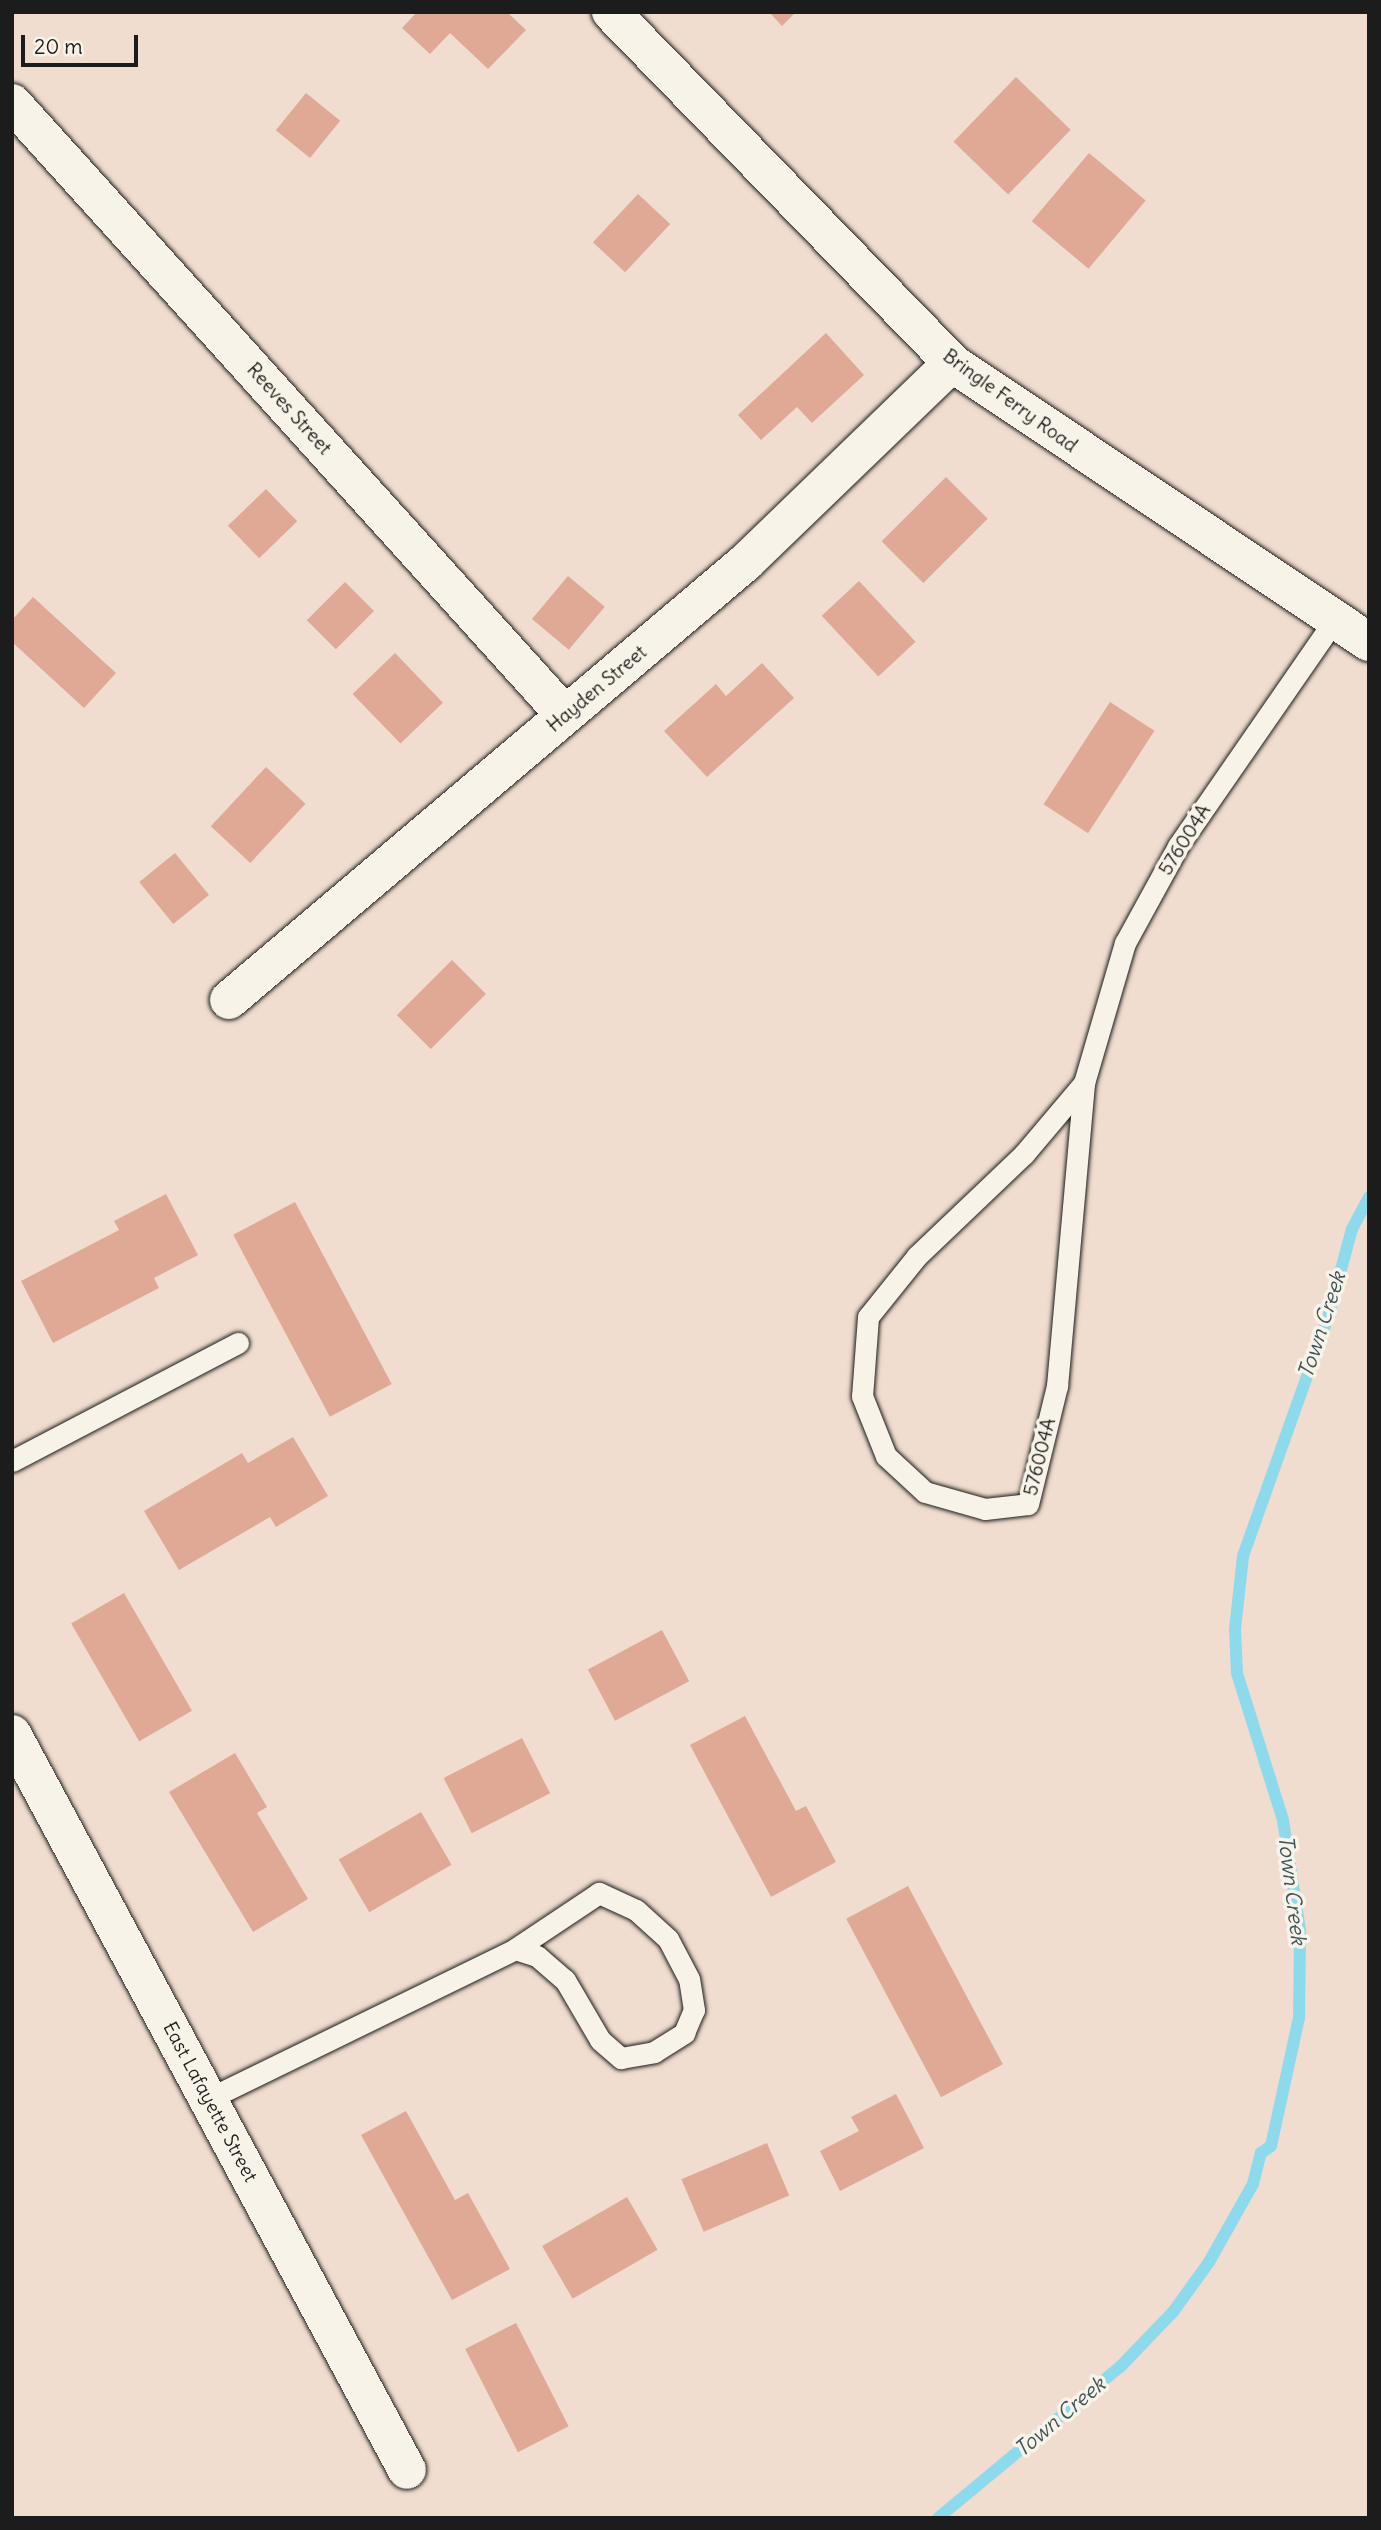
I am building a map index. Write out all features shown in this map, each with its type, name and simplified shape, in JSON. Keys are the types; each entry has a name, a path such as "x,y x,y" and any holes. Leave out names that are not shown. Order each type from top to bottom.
{"street":[{"name":"Bringle Ferry Road","path":"611,12 952,363 1369,642"},
{"name":"Reeves Street","path":"12,103 565,715"},
{"name":"Hayden Street","path":"229,1000 746,562 952,363"},
{"name":"East Lafayette Street","path":"12,1734 407,2470"}],"lane":[{"name":"576004A","path":"1084,1083 1024,1154 917,1256 868,1317 862,1396 886,1456 925,1492 985,1509 1028,1504 1057,1386 1084,1083 1125,943 1178,846 1334,621"},
{"path":"12,1461 238,1343"},
{"path":"208,2099 515,1949 599,1893 636,1910 668,1939 689,1979 694,2010 684,2033 654,2052 621,2058 600,2040 565,1980 537,1956 515,1949"}],"building":[{"path":"417,12 507,12 526,30 488,69 450,33 430,54 402,28"},
{"path":"769,12 796,12 782,26"},
{"path":"1016,77 1071,130 1008,195 953,142"},
{"path":"306,93 340,121 310,158 276,130"},
{"path":"1089,153 1146,201 1088,269 1032,221"},
{"path":"638,194 670,224 625,272 593,242"},
{"path":"826,333 864,375 812,423 797,407 761,440 738,415"},
{"path":"946,477 988,519 923,583 882,541"},
{"path":"266,489 297,521 259,558 228,526"},
{"path":"568,576 605,607 569,650 532,619"},
{"path":"859,581 916,642 878,676 822,616"},
{"path":"345,582 374,611 336,649 307,620"},
{"path":"33,597 116,673 84,708 12,642 12,620"},
{"path":"395,653 443,703 400,744 353,694"},
{"path":"762,663 794,698 707,777 664,731 716,684 726,696"},
{"path":"1110,702 1154,731 1088,833 1044,804"},
{"path":"266,767 305,804 250,863 211,826"},
{"path":"175,853 209,895 173,924 139,882"},
{"path":"452,960 486,994 431,1049 397,1015"},
{"path":"166,1194 198,1255 154,1278 159,1288 53,1343 21,1281 119,1230 114,1221"},
{"path":"295,1202 392,1384 330,1417 233,1235"},
{"path":"293,1437 328,1496 276,1527 270,1517 179,1570 144,1511 242,1453 248,1463"},
{"path":"124,1593 192,1711 139,1741 71,1624"},
{"path":"662,1630 689,1681 615,1721 588,1669"},
{"path":"745,1716 796,1811 806,1806 836,1862 771,1897 690,1745"},
{"path":"522,1738 550,1793 472,1833 444,1778"},
{"path":"235,1753 267,1807 257,1813 308,1899 253,1932 169,1792"},
{"path":"421,1812 452,1865 369,1912 339,1860"},
{"path":"908,1886 1003,2064 941,2097 846,1919"},
{"path":"896,2094 924,2148 840,2191 820,2151 859,2131 851,2117"},
{"path":"406,2111 455,2200 468,2193 510,2269 452,2300 361,2135"},
{"path":"767,2143 789,2195 704,2232 681,2179"},
{"path":"627,2197 658,2250 573,2299 542,2246"},
{"path":"516,2323 569,2426 518,2452 465,2349"}],"waterway":[{"name":"Town Creek","path":"938,2518 1121,2366 1173,2312 1209,2262 1253,2184 1261,2153 1271,2146 1299,2018 1300,1930 1283,1820 1237,1673 1235,1629 1243,1556 1329,1314 1352,1229 1369,1197"}]}
